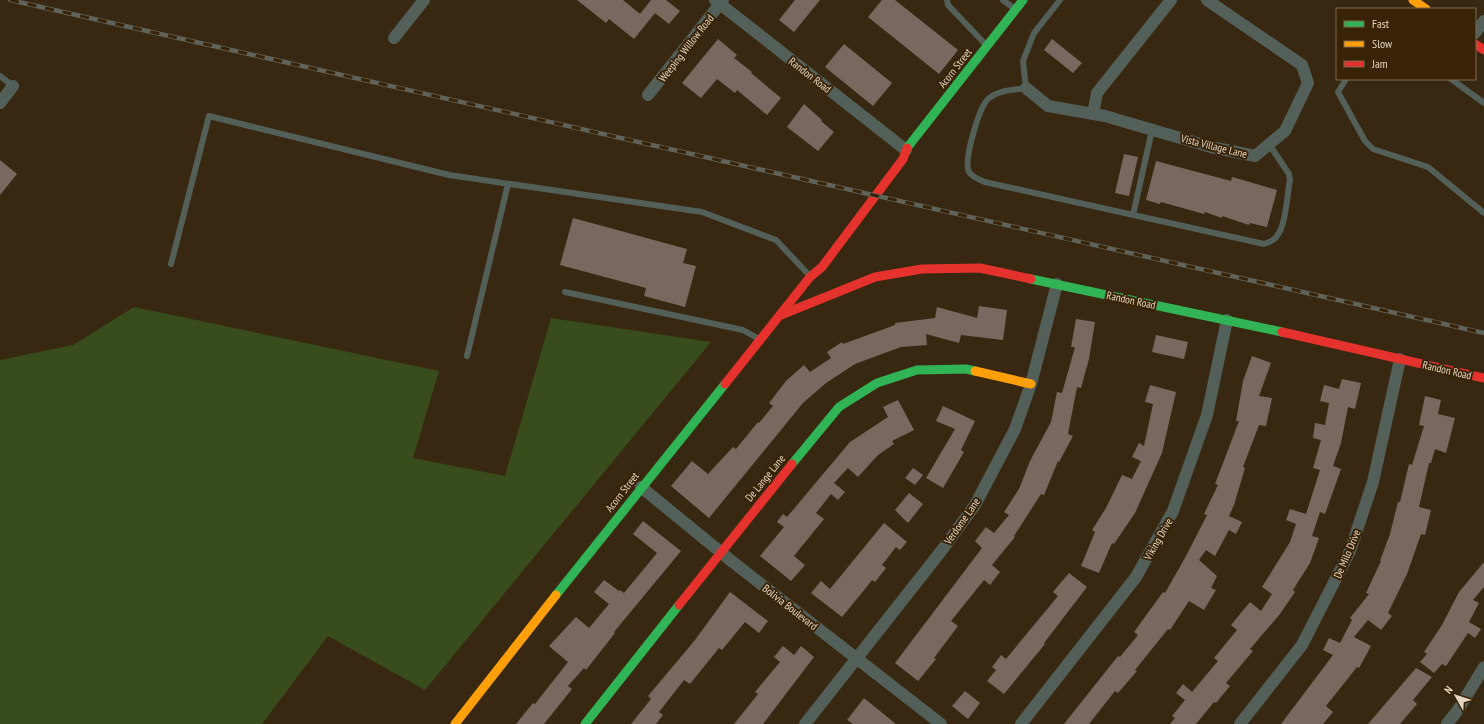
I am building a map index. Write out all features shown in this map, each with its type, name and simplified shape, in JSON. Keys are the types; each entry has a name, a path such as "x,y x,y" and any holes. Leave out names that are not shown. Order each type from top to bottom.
{"street":[{"path":"394,38 424,0"},
{"name":"Acorn Street","path":"454,724 810,277 822,266 903,159 906,150 1023,0"},
{"path":"1093,114 1097,93 1171,0"},
{"name":"Vista Village Lane","path":"1026,88 1048,106 1093,114 1210,147 1255,156 1285,131 1308,83 1302,65 1207,0"},
{"path":"1413,0 1425,8"},
{"name":"Weeping Willow Road","path":"648,95 719,1"},
{"name":"Randon Road","path":"719,1 906,150"},
{"path":"1476,32 1484,21"},
{"path":"0,103 13,86"},
{"name":"Randon Road","path":"781,315 874,277 922,268 980,268 1227,320 1484,378"},
{"name":"Verdome Lane","path":"805,724 942,550 975,505 1015,429 1031,384 1057,284"},
{"name":"Viking Drive","path":"1020,724 1136,576 1174,511 1207,415 1227,320"},
{"name":"De Milo Drive","path":"1240,724 1302,645 1350,551 1373,482 1400,359"},
{"name":"De Lange Lane","path":"585,724 720,552 839,407 876,383 917,370 966,369 1031,384"},
{"name":"Bolivia Boulevard","path":"641,488 856,659 941,724"},
{"path":"1447,724 1458,710 1484,667"}],"lane":[{"path":"947,0 948,5 987,46"},
{"path":"1003,0 1016,10"},
{"path":"1060,0 1034,33 1023,61 1026,88 998,92 988,99 977,122 968,165 970,173 985,182 1264,244 1271,242 1277,237 1281,228 1290,180 1289,174 1270,144"},
{"path":"0,76 13,86"},
{"path":"1345,80 1338,92 1365,141 1373,149 1428,167 1484,213"},
{"path":"1452,80 1484,103"},
{"path":"171,264 209,116 449,175 702,212 776,240 810,277"},
{"path":"1133,215 1152,130"},
{"path":"467,356 508,184"},
{"path":"565,292 742,330 760,340"}],"green space":[{"path":"134,307 439,371 413,458 505,476 551,318 711,342 425,690 328,636 262,724 0,724 0,360 73,345"}],"building":[{"path":"577,0 623,0 640,14 651,0 666,0 680,11 669,24 655,13 634,39 609,19 606,23"},
{"path":"795,0 820,0 794,32 779,20"},
{"path":"882,0 895,0 958,50 939,74 868,17"},
{"path":"718,39 737,55 734,58 781,98 767,115 737,90 735,93 717,79 701,98 682,83"},
{"path":"1052,39 1082,63 1073,73 1044,50"},
{"path":"844,44 892,83 873,106 825,67"},
{"path":"804,104 834,132 818,151 787,127"},
{"path":"1124,154 1138,157 1129,196 1115,193"},
{"path":"0,160 17,174 0,195"},
{"path":"1156,161 1231,181 1232,177 1277,190 1267,227 1250,223 1249,225 1222,216 1222,218 1205,212 1204,214 1161,202 1160,204 1146,200"},
{"path":"573,218 687,249 683,263 696,266 685,307 644,296 646,288 560,265"},
{"path":"979,306 1007,310 1003,340 961,335 959,343 926,334 927,345 901,347 855,364 826,383 803,403 709,518 671,486 692,461 708,474 733,447 736,449 758,422 759,423 773,406 769,403 786,381 804,365 810,372 831,358 827,352 842,342 843,344 895,325 895,323 935,318 937,307 977,318"},
{"path":"1076,319 1095,322 1089,359 1081,388 1077,387 1068,434 1073,436 1059,462 1058,461 1044,495 1041,494 1014,536 1015,537 992,565 1000,572 990,585 984,580 951,621 958,626 934,658 936,659 918,681 895,663 982,548 975,541 986,527 994,533 1009,515 1004,512 1019,489 1030,461 1051,422 1057,392 1062,393 1075,347 1071,347"},
{"path":"1156,335 1188,342 1184,359 1152,352"},
{"path":"1252,356 1271,363 1259,396 1272,398 1266,426 1259,425 1243,467 1245,468 1234,505 1229,516 1242,522 1236,534 1229,530 1215,556 1206,550 1199,560 1217,576 1211,588 1216,590 1204,610 1189,601 1170,630 1168,629 1135,670 1137,671 1118,693 1115,691 1089,724 1064,724 1118,656 1120,657 1138,635 1134,632 1163,592 1165,593 1207,515 1204,514 1218,485 1215,484 1239,421 1236,421 1243,381"},
{"path":"1342,379 1361,383 1355,409 1348,407 1341,443 1333,466 1341,469 1325,514 1320,512 1312,536 1319,538 1310,563 1293,590 1295,592 1280,614 1250,649 1253,651 1226,683 1230,686 1216,703 1214,702 1196,724 1170,724 1175,718 1172,716 1185,700 1176,693 1183,684 1192,692 1218,661 1214,658 1237,630 1231,625 1250,602 1261,611 1272,594 1262,587 1290,542 1296,524 1286,520 1290,509 1306,514 1320,470 1313,468 1321,440 1313,438 1315,423 1325,425 1329,403 1320,401 1324,385 1339,389"},
{"path":"1150,385 1176,392 1162,453 1135,513 1114,544 1112,543 1099,573 1081,566 1095,532 1092,530 1106,508 1122,475 1132,479 1141,461 1132,457 1139,443 1144,446 1153,404 1145,402"},
{"path":"1425,396 1441,400 1438,414 1455,418 1446,453 1435,449 1431,463 1429,463 1419,507 1431,510 1425,535 1421,534 1407,574 1388,613 1392,616 1381,630 1368,620 1354,637 1371,646 1359,668 1357,667 1326,706 1333,712 1323,724 1281,724 1333,655 1323,650 1329,638 1340,643 1352,620 1350,618 1369,594 1366,593 1381,561 1398,502 1400,502 1409,464 1412,465 1424,426 1419,425"},
{"path":"898,400 914,430 892,441 894,444 878,455 858,477 848,468 834,483 845,492 838,500 831,494 816,513 824,519 794,556 805,565 791,581 760,556 784,527 777,522 783,514 787,517 850,442 888,417 883,407"},
{"path":"943,406 975,421 961,450 964,452 943,488 926,478 955,429 936,421"},
{"path":"913,468 923,475 915,485 905,478"},
{"path":"909,493 923,504 908,523 895,510"},
{"path":"643,521 681,551 614,632 615,633 586,670 584,668 568,686 572,689 544,724 516,724 533,703 535,704 568,662 549,646 576,617 589,628 609,604 594,592 604,580 624,593 657,553 633,534"},
{"path":"884,523 907,542 900,550 896,547 882,565 886,568 875,582 872,580 842,617 811,593 821,581 830,589"},
{"path":"1484,562 1484,587 1473,600 1479,603 1469,622 1481,629 1475,638 1468,633 1446,666 1442,664 1434,673 1420,662 1427,654 1424,652 1442,625 1459,592"},
{"path":"1069,573 1087,587 1044,643 1045,644 1004,694 987,681 996,670 992,667 1001,655 1006,659 1058,596 1053,592"},
{"path":"730,592 768,621 759,633 745,622 722,650 719,648 690,684 684,680 659,712 663,715 656,724 631,724 651,699 648,696 695,640"},
{"path":"783,646 794,655 801,646 814,657 763,724 734,724 758,694 755,692 780,662 774,657"},
{"path":"1416,668 1432,677 1413,700 1417,704 1400,724 1368,724"},
{"path":"965,691 980,703 968,719 952,706"},
{"path":"864,698 896,724 853,724 847,720"}],"railway":[{"path":"10,0 1484,333"}],"traffic: fast":[{"path":"907,148 1023,0"},
{"path":"1031,279 1282,332"},
{"path":"792,464 839,407 877,383 917,370 966,369 975,371"},
{"path":"556,595 725,384"},
{"path":"585,724 679,605"}],"traffic: slow":[{"path":"1413,0 1425,8"},
{"path":"975,371 1031,384"},
{"path":"455,724 556,595"}],"traffic: jam":[{"path":"1476,45 1484,50"},
{"path":"725,384 810,277 822,267 903,159 907,148"},
{"path":"781,315 875,277 922,269 980,268 1031,279"},
{"path":"1282,332 1484,378"},
{"path":"679,605 792,464"}]}
